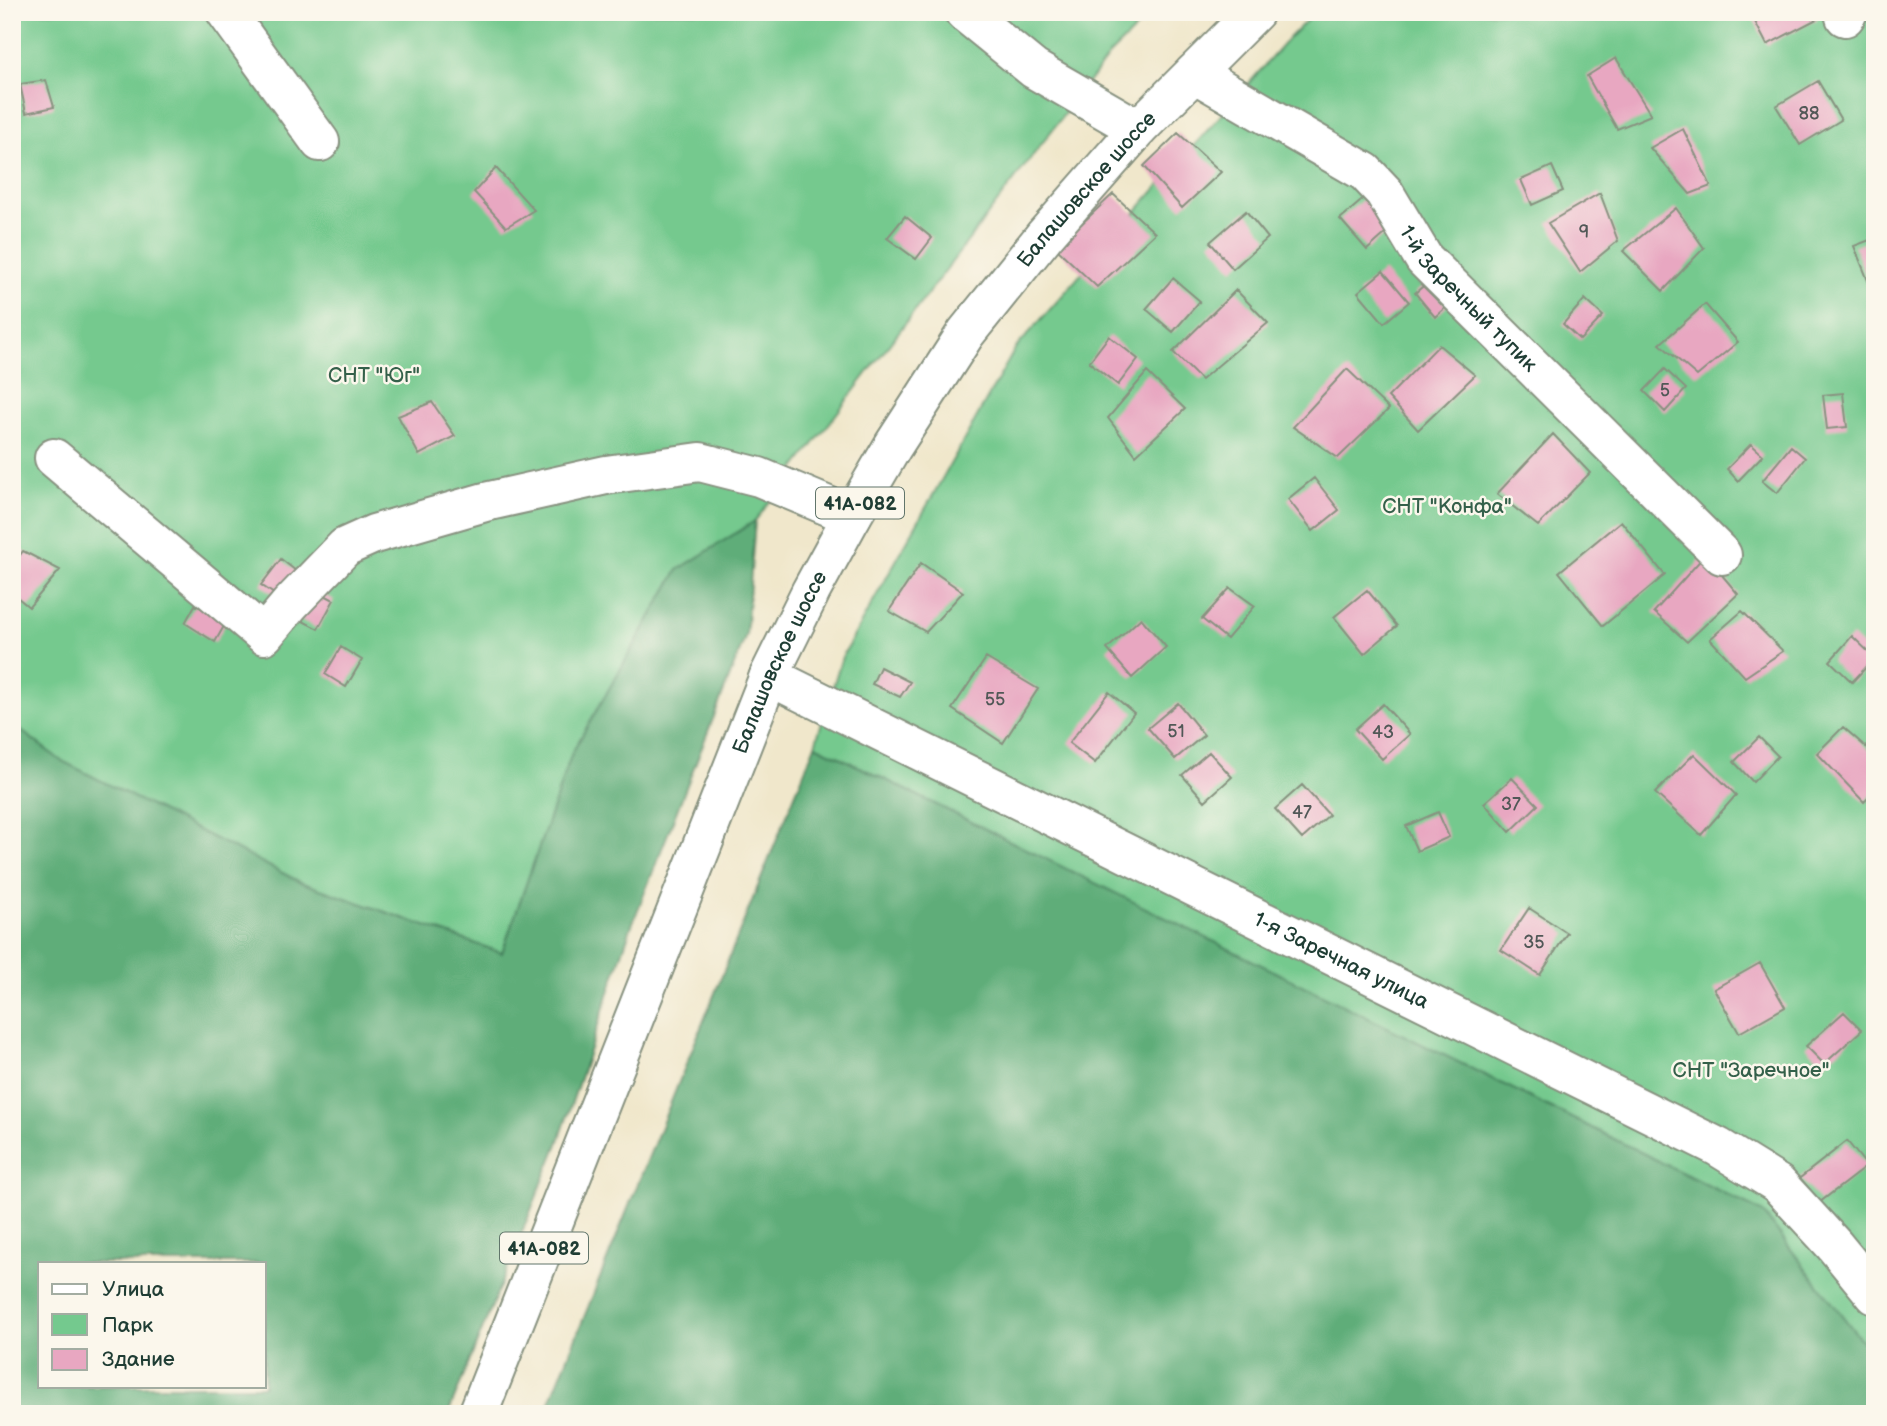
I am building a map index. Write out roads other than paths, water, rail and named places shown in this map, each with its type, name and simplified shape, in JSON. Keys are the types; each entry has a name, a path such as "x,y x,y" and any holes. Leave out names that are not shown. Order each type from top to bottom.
{"street":[{"path":"226,12 320,142"},
{"path":"964,12 1034,69 1138,129"},
{"name":"Балашовское шоссе","path":"478,1414 769,676 852,516 893,446 966,333 1045,235 1138,129 1255,12"},
{"name":"1-й Заречный тупик","path":"1194,73 1366,172 1384,192 1424,259 1722,555"},
{"path":"54,458 264,635 345,547 374,534 485,502 606,475 700,462 759,477 852,516"},
{"name":"1-я Заречная улица","path":"769,676 1718,1147 1779,1184 1875,1295"}],"park label":[{"name":"СНТ \"Юг\"","path":"374,375"},
{"name":"СНТ \"Конфа\"","path":"1447,506"},
{"name":"СНТ \"Заречное\"","path":"1751,1070"}]}
